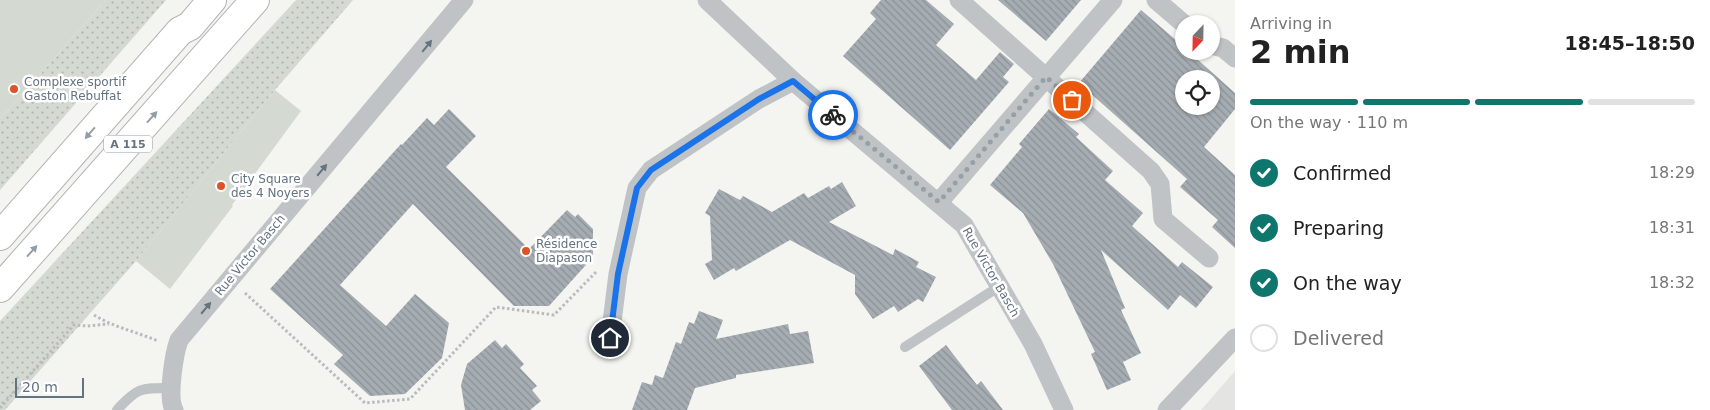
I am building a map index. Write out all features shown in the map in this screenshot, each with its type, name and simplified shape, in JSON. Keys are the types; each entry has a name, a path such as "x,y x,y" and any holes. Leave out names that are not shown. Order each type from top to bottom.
{"highway":[{"path":"180,31 177,12 187,0"},
{"name":"A 115","path":"0,236 180,31 190,26 212,0"},
{"name":"A 115","path":"0,288 255,0"}],"street":[{"name":"Rue Victor Basch","path":"174,410 172,388 179,340 464,0"},
{"name":"Rue Victor Basch","path":"707,0 793,81 964,225 1033,344 1064,410"},
{"path":"960,0 1151,171 1160,184 1163,219 1209,258"},
{"path":"939,202 1113,0"},
{"path":"1156,0 1175,16"},
{"path":"1220,47 1224,48 1235,58"},
{"path":"610,338 621,261 637,188 651,170 759,99 793,81"},
{"path":"1167,410 1235,338"}],"lane":[{"path":"905,347 1000,286"},
{"path":"117,410 128,398 142,388 172,388"}],"path":[{"path":"230,279 364,403 410,399 496,308 554,315 604,264 621,261"},
{"path":"94,315 109,324"},
{"path":"0,408 74,324 87,326 109,324 125,327 160,342 177,346"}],"shaded area":[{"name":"Complexe sportif Gaston Rebuffat","path":"0,0 106,0 0,119"},
{"path":"106,0 166,0 0,190 0,119"},
{"path":"296,0 353,0 275,90 136,261 5,410 0,410 0,321"},
{"name":"City Square des 4 Noyers","path":"275,90 301,111 233,206 170,289 136,261"},
{"path":"1235,371 1235,410 1201,410"}],"building":[{"path":"881,0 926,0 954,24 936,45 976,80 1000,52 1014,64 1003,77 1009,82 950,150 843,56 876,19 870,13"},
{"path":"998,0 1081,0 1046,41"},
{"path":"1141,10 1175,39 1175,60 1198,60 1209,70 1175,70 1175,115 1220,115 1220,80 1235,93 1235,109 1204,147 1235,175 1235,248 1212,227 1218,220 1180,187 1187,179 1079,83"},
{"name":"Résidence Diapason","path":"449,109 476,136 446,167 529,249 567,210 575,217 578,214 593,229 593,257 549,306 514,306 413,204 340,285 386,326 415,294 449,323 442,358 405,394 370,396 334,364 343,355 270,289 401,144 427,118 434,125"},
{"path":"1049,109 1079,134 1076,137 1113,171 1105,180 1143,213 1132,226 1178,267 1182,262 1213,287 1196,308 1180,295 1168,310 1101,250 1125,308 1121,310 1141,353 1123,362 1131,380 1107,390 1091,354 1095,352 1053,264 1023,213 990,185 1022,147 1019,144"},
{"path":"842,182 856,206 829,222 893,255 895,249 919,262 916,267 936,277 923,302 918,299 898,312 894,306 873,319 855,294 855,275 790,240 736,271 734,268 714,280 705,264 712,260 710,216 705,213 719,189 740,200 743,196 772,212 804,193 808,198 829,186 831,189"},
{"path":"699,311 723,320 716,339 788,324 790,334 808,331 814,363 736,375 736,378 695,388 687,410 632,410 642,382 652,385 655,375 663,378 676,342 681,344 689,322 694,324"},
{"path":"495,340 502,348 506,344 524,364 520,368 537,386 532,390 541,401 530,410 465,410 461,385 467,364"},
{"path":"946,345 977,385 981,381 1003,410 952,410 919,366"}],"way so far":[{"path":"833,115 939,202 1046,77 1072,100"}],"place":[{"name":"Complexe sportif Gaston Rebuffat","path":"14,89"},
{"name":"City Square des 4 Noyers","path":"221,186"},
{"name":"Résidence Diapason","path":"526,251"}],"route":[{"path":"610,338 618,274 637,188 651,170 759,99 793,81 833,115"}]}
